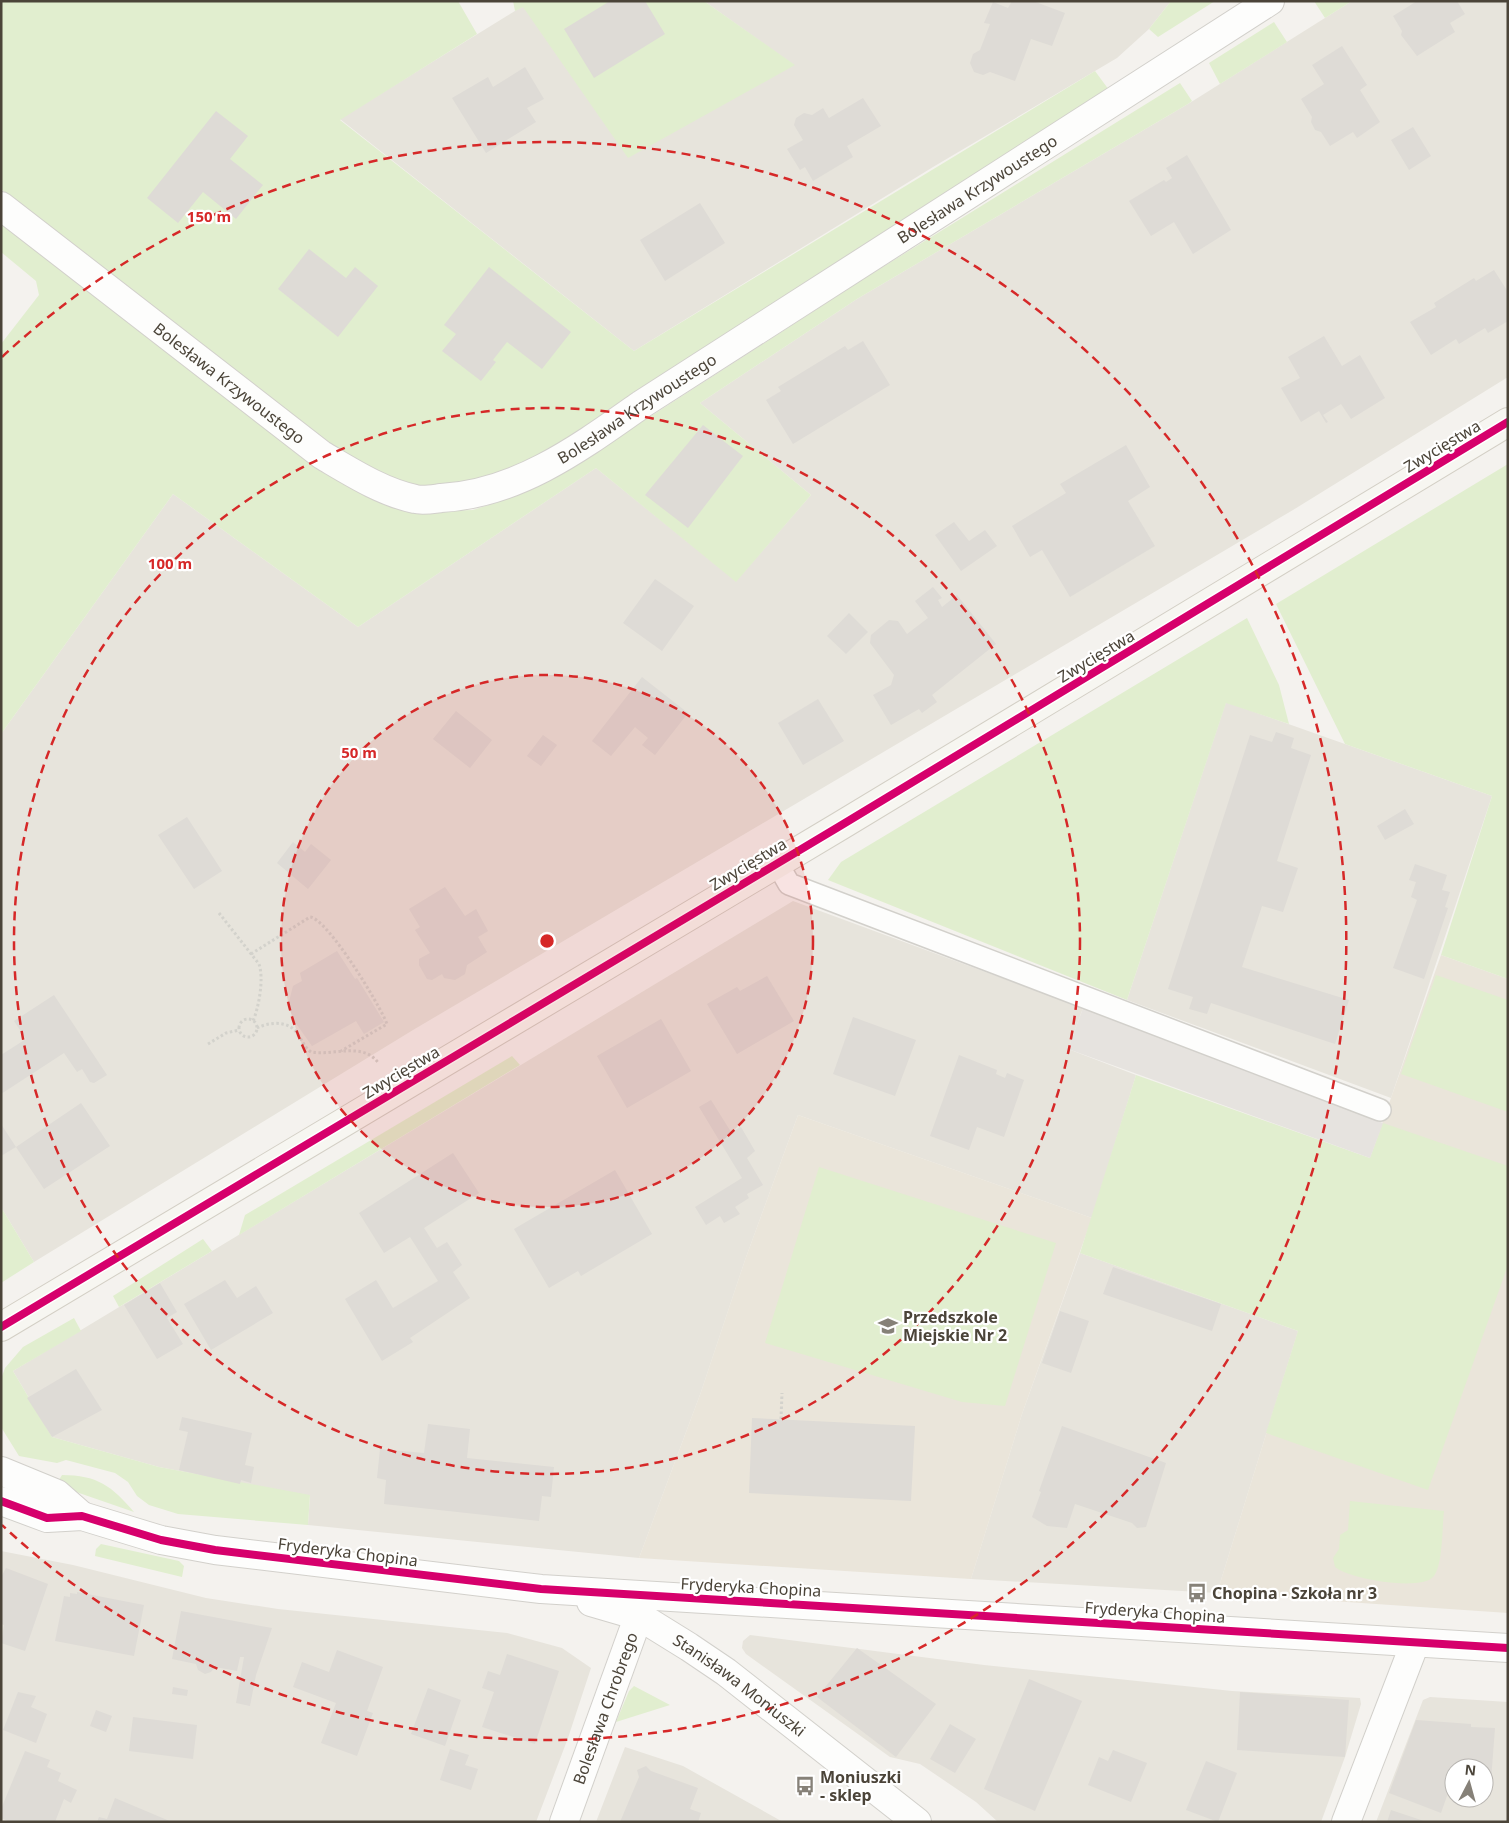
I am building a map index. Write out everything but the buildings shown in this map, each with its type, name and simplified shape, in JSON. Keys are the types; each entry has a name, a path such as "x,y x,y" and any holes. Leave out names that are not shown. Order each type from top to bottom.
{"street":[{"name":"Bolesława Krzywoustego","path":"1,206 322,455 366,481 416,500 469,497 518,481 577,450 642,404 1270,1"},
{"name":"Zwycięstwa","path":"1,1327 777,863 1508,422"},
{"name":"Fryderyka Chopina","path":"3,1476 57,1494 82,1516"},
{"name":"Fryderyka Chopina","path":"1,1501 47,1518 82,1516 154,1538 215,1550 541,1589 642,1606 1508,1648"},
{"name":"Bolesława Chrobrego","path":"564,1822 642,1606"},
{"name":"Stanisława Moniuszki","path":"642,1606 917,1822"},
{"path":"1346,1822 1415,1642"}],"lane":[{"path":"777,863 788,884 1380,1110"}],"path":[{"path":"219,913 259,964 262,977 253,1021 257,1028 255,1034 250,1037 242,1035 240,1030 242,1022 247,1019 253,1021"},
{"path":"251,954 310,917 324,925 338,942 387,1024 341,1051"},
{"path":"257,1028 273,1022 278,1023 296,1031 306,1048 311,1052 341,1051 368,1054 374,1057 380,1066"},
{"path":"208,1044 221,1036 240,1030"},
{"path":"781,1419 782,1393"}],"shaded area":[{"path":"704,1 1171,1 1149,29 1117,58 933,167 634,351 340,119 523,6 794,65"},
{"path":"1352,1 1508,1 1508,377 1293,510 413,1030 34,1262 1,1207 1,734 173,494 358,627 596,468 736,581 811,495 700,403 857,299 1188,104"},
{"path":"1226,702 1492,796 1391,1098 1127,1000"},
{"path":"793,901 1083,1008 1068,1049 1136,1075 1092,1218 798,1115 745,1260 701,1392 639,1558 308,1525 310,1496 159,1467 52,1437 13,1371"},
{"path":"1441,955 1508,979 1508,1613 1217,1593 1298,1331 1370,1158"},
{"path":"1083,1008 1383,1123 1370,1158 1068,1049"},
{"name":"Przedszkole Miejskie Nr 2","path":"798,1115 1092,1218 1022,1414 971,1579 639,1558 701,1392 745,1260"},
{"path":"1080,1253 1298,1331 1217,1593 971,1579 1022,1414"},
{"path":"1,1551 73,1565 206,1598 278,1609 507,1633 562,1648 591,1668 568,1738 536,1822 1,1822"},
{"path":"750,1635 984,1665 1232,1691 1360,1698 1361,1704 1345,1757 1321,1822 998,1822 976,1802 920,1764 890,1757 746,1654 742,1648 743,1641"},
{"path":"1430,1697 1508,1702 1508,1822 1376,1822 1423,1700"},
{"path":"625,1747 683,1766 783,1822 596,1822"}],"green space":[{"path":"1,1 458,1 477,34 340,120 634,351 1095,71 1109,90 574,441 490,481 420,487 378,474 333,450 1,189"},
{"path":"513,1 704,1 795,65 628,158 523,7 515,11"},
{"path":"1171,1 1215,1 1158,37 1149,29"},
{"path":"1314,1 1352,1 1325,18"},
{"path":"1274,22 1287,42 1220,84 1209,63"},
{"path":"1180,83 1192,101 1188,104 857,299 700,403 811,495 736,582 596,468 358,627 173,494 1,734 1,344 39,295 36,281 1,252 1,221 320,471 366,496 407,512 473,510 516,496 575,465 865,278"},
{"path":"1508,464 1508,979 1441,955 1492,796 1345,744 1276,604"},
{"path":"1247,618 1279,685 1289,724 1226,703 1127,1000 828,880 841,862"},
{"path":"1436,975 1508,1000 1508,1112 1401,1074"},
{"path":"512,1056 520,1065 239,1235 245,1215"},
{"path":"1136,1075 1370,1158 1383,1123 1508,1166 1508,1265 1428,1490 1266,1433 1298,1331 1080,1253"},
{"path":"819,1167 1056,1243 1005,1406 962,1402 765,1343"},
{"path":"1,1207 34,1262 1,1283"},
{"path":"203,1239 212,1251 119,1307 113,1296"},
{"path":"74,1318 81,1331 13,1371 52,1437 159,1467 310,1495 308,1525 178,1514 149,1505 137,1496 128,1482 115,1473 66,1460 57,1463 19,1456 1,1427 1,1379 5,1368 23,1347"},
{"path":"62,1475 85,1477 103,1484 118,1495 134,1512 56,1485"},
{"path":"1350,1501 1444,1511 1441,1554 1434,1576 1427,1581 1415,1583 1385,1582 1355,1576 1335,1567 1333,1558 1339,1549 1340,1535 1348,1530"},
{"path":"101,1544 179,1561 184,1566 182,1577 95,1556 96,1549"},
{"path":"634,1686 670,1705 616,1722 629,1691"}],"cycle path":[{"path":"1,1327 840,826 1508,422"},
{"path":"1,1501 47,1518 82,1516 161,1540 215,1550 541,1589 1508,1648"}],"place":[{"name":"Przedszkole Miejskie Nr 2","path":"888,1326"},
{"name":"Chopina - Szkoła nr 3","path":"1197,1593"},
{"name":"Moniuszki - sklep","path":"805,1786"}]}
